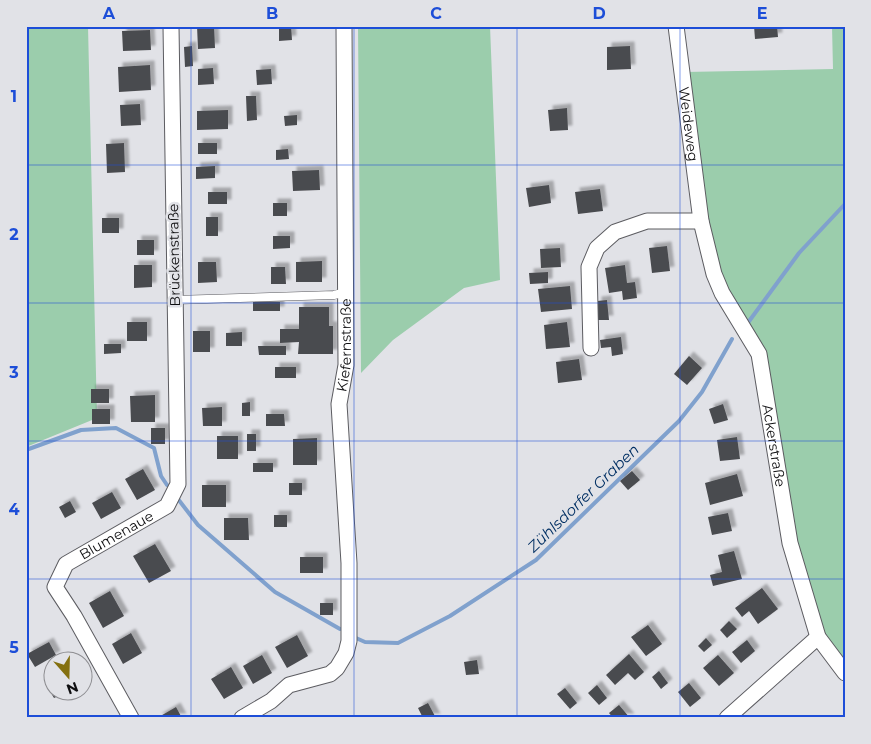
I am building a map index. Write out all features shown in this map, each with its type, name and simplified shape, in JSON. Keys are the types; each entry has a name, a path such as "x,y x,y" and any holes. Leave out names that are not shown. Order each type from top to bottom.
{"street":[{"name":"Brückenstraße","path":"172,26 174,300 178,484"},
{"name":"Kiefernstraße","path":"242,718 271,701 289,685 330,674 342,662 349,641 348,554 339,404 346,365 344,26"},
{"name":"Weideweg","path":"676,26 701,220"},
{"path":"591,348 589,267 597,248 614,232 647,221 701,220"},
{"name":"Ackerstraße","path":"701,220 714,274 722,293 759,354 790,543 818,637 845,673"},
{"name":"Blumenaue","path":"130,718 74,616 55,587 66,564 167,506 178,484"},
{"path":"727,718 818,637"}],"lane":[{"path":"174,300 334,295 346,292"}],"green space":[{"path":"26,26 88,26 97,418 26,447"},
{"path":"358,26 490,26 500,280 464,288 393,340 361,373"},
{"path":"832,26 845,26 845,673 818,637 781,488 759,354 716,273 685,72 833,69"}],"building":[{"path":"197,26 214,26 215,48 198,49"},
{"path":"279,26 291,26 292,40 279,41"},
{"path":"754,26 777,26 778,37 755,39"},
{"path":"150,30 151,50 123,51 122,31"},
{"path":"192,46 193,66 185,67 184,47"},
{"path":"630,46 631,69 607,70 607,47"},
{"path":"150,65 151,90 119,92 118,67"},
{"path":"213,68 214,84 198,85 198,69"},
{"path":"271,69 272,84 257,85 256,70"},
{"path":"246,96 256,96 257,120 247,121"},
{"path":"140,104 141,125 121,126 120,105"},
{"path":"567,108 568,130 550,131 548,110"},
{"path":"228,110 228,129 197,130 197,111"},
{"path":"297,115 297,125 285,126 284,116"},
{"path":"124,143 125,172 107,173 106,144"},
{"path":"198,143 217,143 217,154 198,154"},
{"path":"288,149 289,159 276,160 276,150"},
{"path":"215,166 215,178 196,179 196,167"},
{"path":"319,170 320,190 293,191 292,171"},
{"path":"549,185 551,203 529,207 526,188"},
{"path":"600,189 603,211 578,214 575,192"},
{"path":"208,192 227,192 227,204 208,204"},
{"path":"273,203 287,203 287,216 273,216"},
{"path":"206,217 218,217 218,236 206,236"},
{"path":"102,218 119,218 119,233 102,233"},
{"path":"273,236 290,236 290,248 273,249"},
{"path":"137,240 154,240 154,255 137,255"},
{"path":"667,246 670,271 652,273 649,248"},
{"path":"560,248 561,267 541,268 540,249"},
{"path":"322,261 322,282 296,282 296,262"},
{"path":"198,262 216,262 217,282 198,283"},
{"path":"134,265 152,265 152,287 134,288"},
{"path":"625,265 627,283 635,282 637,298 623,300 622,291 609,293 605,268"},
{"path":"271,267 285,267 286,284 271,284"},
{"path":"548,272 548,283 530,284 529,273"},
{"path":"570,286 572,309 541,312 538,289"},
{"path":"607,300 609,320 598,320 597,301"},
{"path":"253,302 280,302 280,311 253,311"},
{"path":"299,307 329,307 329,326 333,326 333,354 298,354 299,342 280,343 280,329 299,329"},
{"path":"127,322 147,322 147,341 127,341"},
{"path":"567,322 570,347 546,349 544,325"},
{"path":"193,331 210,331 210,352 193,352"},
{"path":"242,332 242,346 226,346 226,333"},
{"path":"621,337 623,354 612,356 611,347 601,348 600,340"},
{"path":"104,344 121,344 121,353 104,354"},
{"path":"258,346 286,346 286,355 259,355"},
{"path":"689,356 702,368 687,385 674,374"},
{"path":"579,359 582,380 558,383 556,362"},
{"path":"275,367 296,367 296,378 275,378"},
{"path":"91,389 109,389 109,403 91,403"},
{"path":"155,395 155,422 131,422 130,396"},
{"path":"250,402 250,416 242,416 242,403"},
{"path":"723,404 728,420 714,424 709,409"},
{"path":"222,407 222,426 203,426 202,408"},
{"path":"92,409 110,409 110,424 92,424"},
{"path":"266,414 284,414 285,426 266,426"},
{"path":"151,428 165,428 165,444 151,444"},
{"path":"247,434 256,434 256,451 247,451"},
{"path":"217,436 238,436 238,459 217,459"},
{"path":"737,437 740,459 720,461 717,440"},
{"path":"317,438 317,465 293,465 293,439"},
{"path":"253,463 273,463 273,472 253,472"},
{"path":"143,469 155,490 137,500 125,479"},
{"path":"632,471 640,480 628,490 620,481"},
{"path":"737,474 743,496 710,505 705,483"},
{"path":"289,483 302,483 302,495 289,495"},
{"path":"202,485 226,485 226,507 202,507"},
{"path":"112,492 121,508 101,519 92,503"},
{"path":"70,501 76,512 65,518 59,507"},
{"path":"728,513 732,531 712,535 708,517"},
{"path":"274,515 287,515 287,527 274,527"},
{"path":"224,518 248,518 249,540 224,540"},
{"path":"155,544 171,571 149,583 133,556"},
{"path":"734,551 742,579 713,586 710,575 722,572 718,555"},
{"path":"300,557 323,557 323,573 300,573"},
{"path":"762,588 778,609 758,624 749,611 742,617 735,608"},
{"path":"110,591 124,616 103,628 89,603"},
{"path":"320,603 333,603 333,615 320,615"},
{"path":"729,621 737,629 727,638 720,630"},
{"path":"648,625 662,644 646,656 631,637"},
{"path":"131,633 142,653 123,664 112,644"},
{"path":"297,635 308,656 287,668 275,647"},
{"path":"706,638 712,645 704,652 698,646"},
{"path":"747,640 755,651 741,663 732,652"},
{"path":"49,642 54,652 42,652 42,663 35,667 27,654"},
{"path":"629,654 644,672 635,680 628,673 615,685 606,675"},
{"path":"262,655 272,673 253,684 243,666"},
{"path":"718,655 734,673 719,686 703,668"},
{"path":"477,660 479,674 466,675 464,662"},
{"path":"231,667 243,688 224,699 211,679"},
{"path":"659,671 668,683 661,689 652,677"},
{"path":"689,683 701,698 690,707 678,692"},
{"path":"597,685 607,698 599,705 588,693"},
{"path":"565,688 577,703 570,709 557,694"},
{"path":"428,703 436,718 423,718 418,708"},
{"path":"619,705 630,718 613,718 609,713"},
{"path":"176,707 182,718 157,718"}],"waterway":[{"name":"Zühlsdorfer Graben","path":"747,324 799,253 845,204"},
{"name":"Zühlsdorfer Graben","path":"356,638 365,642 398,643 450,616 536,560 679,421 702,392 732,339"},
{"name":"Zühlsdorfer Graben","path":"26,450 81,430 116,428 154,448 161,476 167,485"},
{"name":"Zühlsdorfer Graben","path":"178,499 198,525 275,592 340,629"}]}
